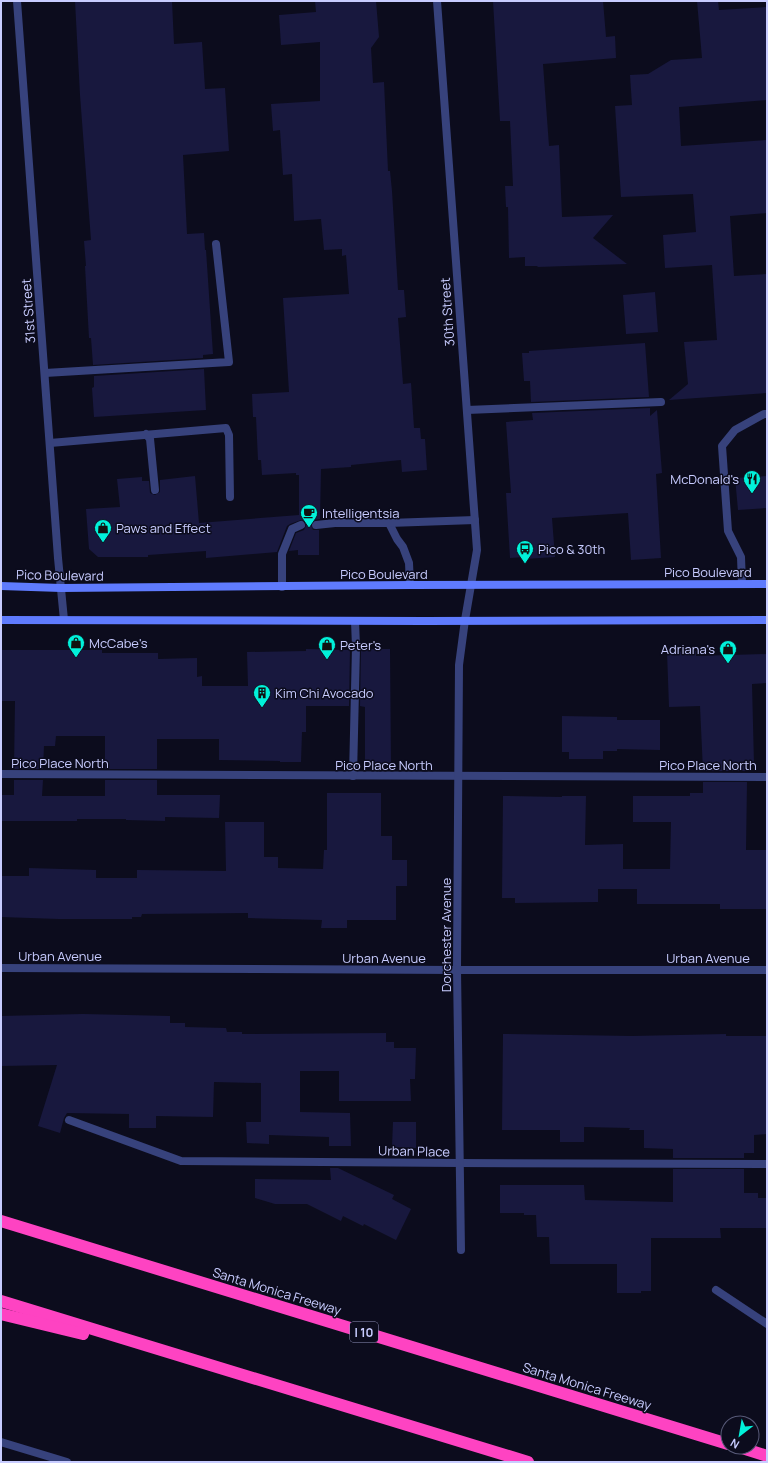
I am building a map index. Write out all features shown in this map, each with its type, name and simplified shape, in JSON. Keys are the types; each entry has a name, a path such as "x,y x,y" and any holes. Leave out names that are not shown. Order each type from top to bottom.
{"highway":[{"name":"Santa Monica Freeway","path":"1,1221 720,1442"},
{"path":"1,1301 528,1462"},
{"path":"1,1314 195,1360"}],"main road":[{"name":"Pico Boulevard","path":"1,586 61,588 767,584"},
{"path":"1,620 767,620"}],"street":[{"name":"31st Street","path":"17,1 64,620"},
{"name":"30th Street","path":"437,1 477,550 465,620"},
{"path":"45,373 229,362 216,244"},
{"path":"467,410 660,402"},
{"path":"742,584 740,558 728,531 722,446 735,430 764,414 767,414"},
{"path":"50,443 226,428 229,435 230,498"},
{"path":"146,434 150,439 155,490"},
{"path":"316,525 335,522 389,523 475,520"},
{"path":"389,523 397,539 403,546 409,563 410,585"},
{"path":"282,587 282,554 292,528 301,525"},
{"name":"Dorchester Avenue","path":"461,1250 459,1164 457,777 459,665 465,620"},
{"path":"353,776 356,647 355,621"},
{"name":"Pico Place North","path":"1,774 457,777 767,777"},
{"name":"Urban Avenue","path":"1,968 767,970"},
{"name":"Urban Place","path":"69,1120 181,1161 459,1164 767,1164"},
{"path":"716,1290 767,1324"},
{"path":"1,1442 67,1462"}],"building":[{"path":"75,1 172,1 174,44 202,42 205,89 225,88 229,151 183,155 187,234 204,233 206,250 213,354 203,355 203,358 93,365 91,338 89,338 84,241 91,240 80,95"},
{"path":"315,1 376,1 379,37 371,48 373,83 384,82 388,171 390,171 392,191 398,290 404,290 406,317 398,318 403,384 411,383 414,428 420,428 421,439 425,439 427,470 402,472 401,460 351,465 351,467 321,469 320,519 313,520 311,525 313,530 319,530 319,555 298,555 298,550 289,551 296,533 304,530 306,526 305,521 301,520 287,526 277,552 206,558 206,551 148,555 148,557 98,557 89,549 86,509 120,507 117,479 142,477 142,481 149,481 150,493 155,495 160,492 160,480 195,476 199,523 299,515 299,475 296,475 296,473 262,475 261,460 258,460 256,417 253,417 252,394 289,392 283,298 349,294 346,255 342,256 342,249 324,250 321,219 294,221 292,174 283,175 280,130 273,131 271,104 320,101 320,42 281,45 279,15 316,12"},
{"path":"493,1 603,1 606,37 615,36 616,58 543,64 549,146 559,145 562,217 613,215 593,238 627,264 537,267 538,266 525,266 525,257 509,258 508,207 506,207 505,186 513,186 510,121 500,121"},
{"path":"697,1 718,1 719,10 767,7 767,100 679,107 681,146 767,140 767,213 730,216 734,276 767,274 767,393 669,400 688,384 684,342 717,340 712,265 665,268 663,235 696,232 693,194 621,197 615,106 632,105 630,75 648,74 671,60 702,58"},
{"path":"655,292 658,332 626,334 623,295"},
{"path":"645,343 649,397 531,402 530,381 524,381 522,353 529,353 529,351"},
{"path":"204,369 206,410 94,417 92,388 94,387 94,376"},
{"path":"650,408 650,416 657,410 662,473 656,474 661,558 631,560 628,513 552,518 555,557 525,559 525,557 510,558 506,493 511,493 506,422 533,420 532,413"},
{"path":"767,476 767,508 738,510 735,478"},
{"path":"306,649 350,650 349,706 306,706 306,732 302,732 301,762 219,760 219,739 157,739 157,769 105,769 105,736 56,736 55,746 44,746 43,769 14,769 15,701 1,701 1,650 102,650 102,653 158,653 158,659 197,658 197,677 202,676 202,686 248,686 247,652 306,651"},
{"path":"390,649 391,765 365,766 365,707 360,706 361,650"},
{"path":"696,651 696,656 767,654 767,683 752,684 754,764 747,764 747,771 703,771 700,706 669,707 667,652"},
{"path":"562,716 617,717 617,720 660,720 660,750 617,749 617,751 603,751 603,759 569,759 569,752 562,752"},
{"path":"14,780 43,780 42,796 105,796 105,780 157,780 157,795 220,795 219,818 165,817 165,821 77,819 77,821 1,821 1,795 14,795"},
{"path":"703,782 747,782 746,850 767,850 767,909 720,909 720,904 637,904 637,889 598,889 598,902 515,903 515,898 502,898 503,796 586,796 585,845 623,844 623,869 670,869 671,822 633,822 633,796 690,796 690,793 703,793"},
{"path":"327,793 381,793 381,836 392,836 392,860 407,860 407,886 396,886 396,920 347,920 347,928 321,928 322,920 248,918 248,913 142,914 141,917 132,917 132,919 1,917 1,876 29,876 29,868 96,870 96,878 137,878 137,870 226,871 225,822 264,822 264,857 278,857 278,868 323,869 324,850 327,850"},
{"path":"83,1014 170,1016 170,1023 185,1023 185,1027 226,1028 227,1032 242,1032 242,1034 386,1033 386,1042 394,1042 394,1048 416,1048 415,1079 410,1079 411,1101 339,1101 339,1071 300,1071 300,1112 350,1113 351,1146 329,1146 329,1137 269,1135 269,1144 247,1143 246,1122 261,1122 261,1083 214,1082 213,1117 156,1116 156,1128 129,1128 129,1114 67,1113 60,1133 38,1126 57,1065 1,1066 1,1016"},
{"path":"503,1034 632,1036 726,1034 726,1036 767,1036 767,1134 754,1135 754,1153 744,1153 744,1158 673,1158 673,1149 644,1148 644,1130 629,1130 630,1128 584,1127 584,1142 560,1142 560,1130 502,1130"},
{"path":"393,1122 416,1122 416,1148 392,1147"},
{"path":"330,1168 338,1168 394,1195 392,1199 411,1209 396,1240 364,1224 363,1226 343,1216 341,1221 307,1204 275,1204 255,1198 255,1179 331,1180"},
{"path":"673,1169 744,1169 744,1193 758,1193 758,1198 767,1198 767,1228 720,1228 721,1238 651,1238 651,1291 641,1291 641,1293 617,1293 617,1264 550,1264 549,1237 537,1237 536,1215 524,1215 524,1213 500,1213 500,1185 584,1185 585,1200 673,1202"}],"place":[{"name":"McDonald's","path":"752,494"},
{"name":"Intelligentsia","path":"309,528"},
{"name":"Paws and Effect","path":"103,543"},
{"name":"Pico & 30th","path":"525,564"},
{"name":"McCabe's","path":"76,658"},
{"name":"Peter's","path":"327,660"},
{"name":"Adriana's","path":"728,664"},
{"name":"Kim Chi Avocado","path":"262,708"}]}
